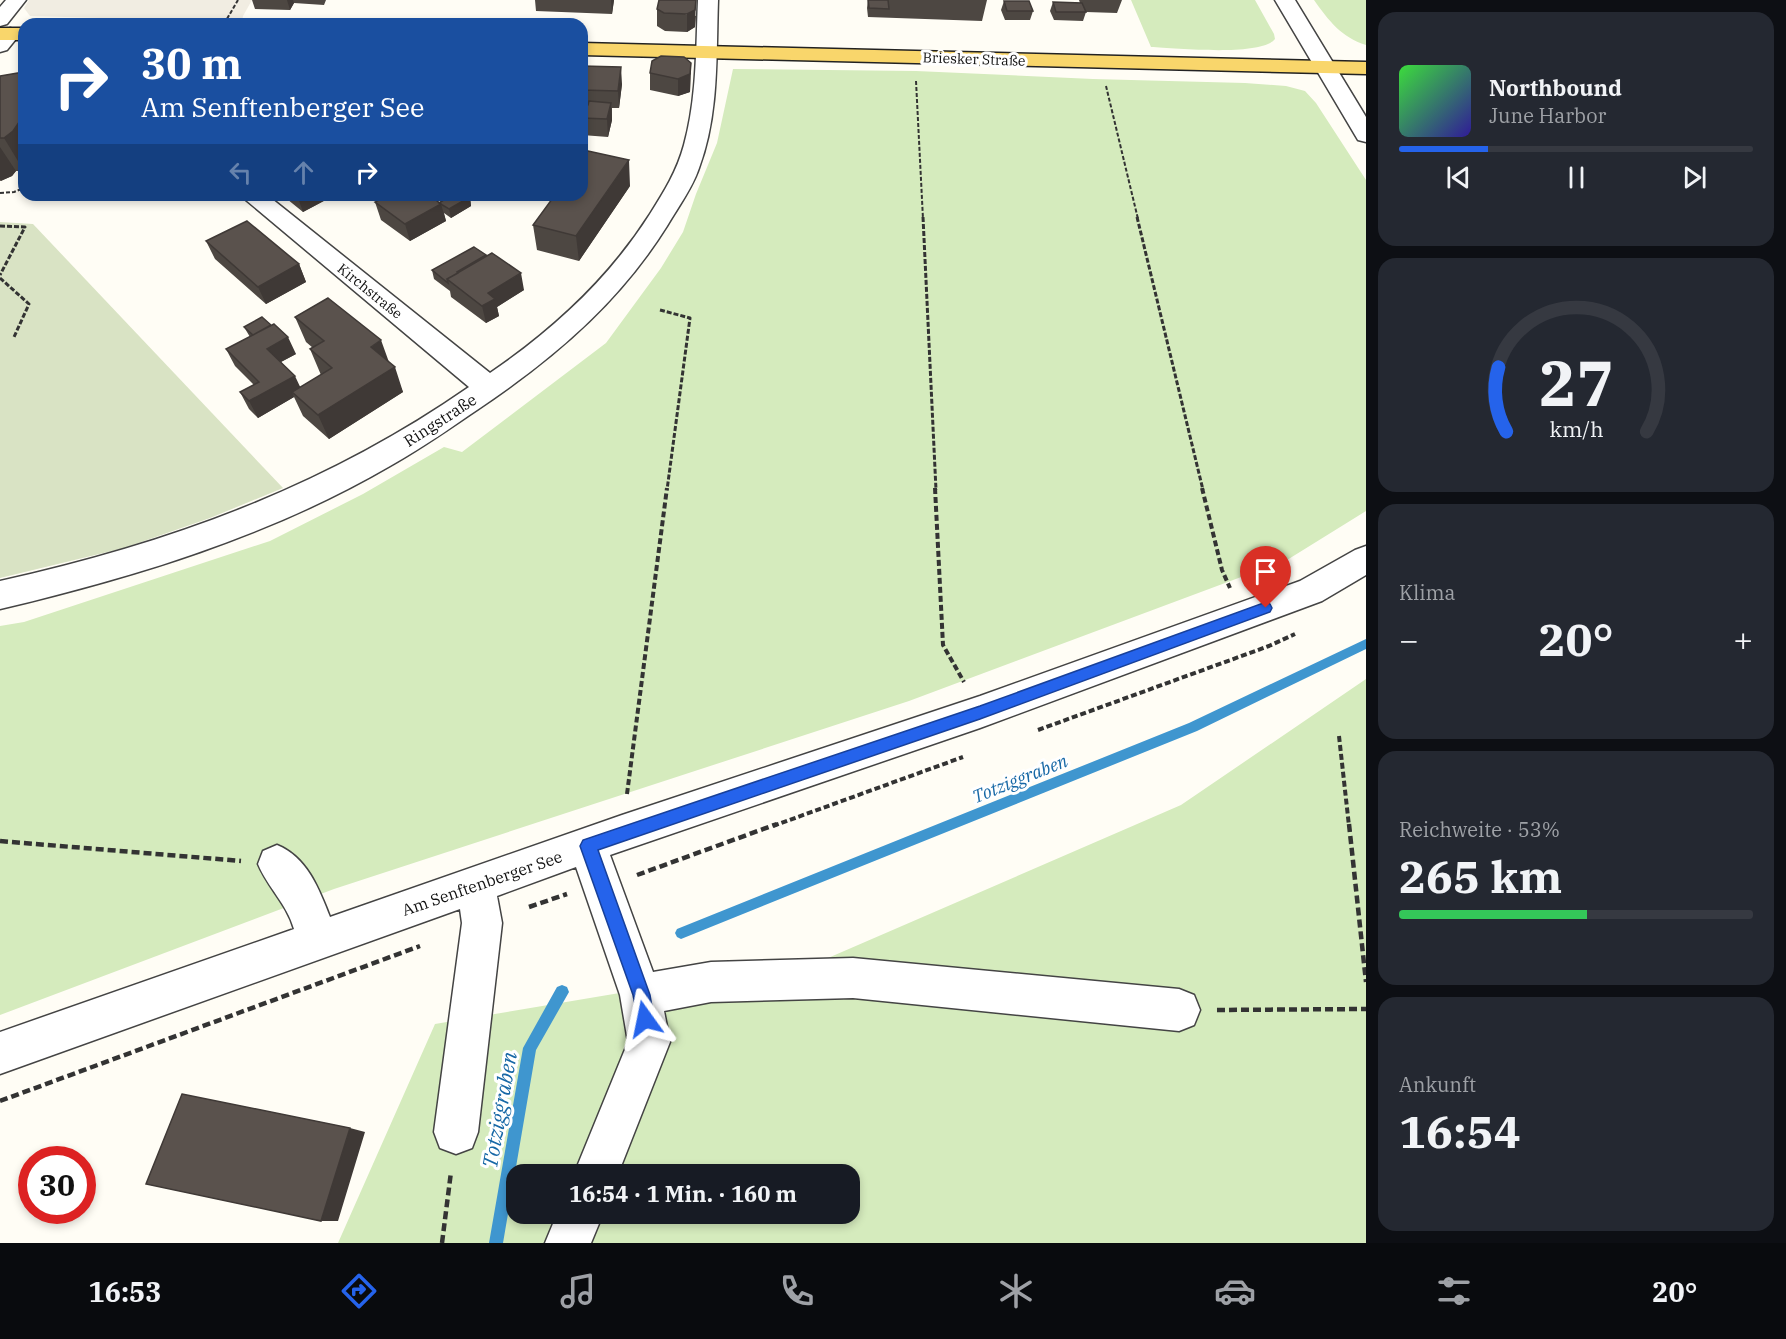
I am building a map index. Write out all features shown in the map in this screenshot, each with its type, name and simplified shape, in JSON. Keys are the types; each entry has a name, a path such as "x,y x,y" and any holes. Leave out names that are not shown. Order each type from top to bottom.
{"main road":[{"name":"Briesker Straße","path":"588,49 1366,68"}],"street":[{"path":"6,31 16,0"},
{"name":"Ringstraße","path":"0,595 145,557 246,521 347,476 426,431 533,358 584,315 643,247 689,166 703,114 708,0"},
{"path":"1285,0 1366,135"},
{"name":"Kirchstraße","path":"259,201 489,388"},
{"name":"Am Senftenberger See","path":"0,1053 317,940 479,904 604,854 980,712 1311,591 1366,559"},
{"path":"600,1164 650,1042 641,995 604,854"},
{"path":"277,864 294,880 309,911 317,940"},
{"path":"456,1132 479,904"},
{"path":"641,995 711,982 853,978 1179,1010"},
{"path":"568,1243 576,1224"}],"path":[{"path":"228,18 238,0"},
{"path":"916,70 943,645 980,712"},
{"path":"1103,75 1222,570 1243,616"},
{"path":"0,193 18,190"},
{"path":"0,226 25,227 0,277 29,304 14,337"},
{"path":"604,854 690,318 660,310"},
{"path":"1033,731 1269,646 1298,632"},
{"path":"1339,736 1366,982"},
{"path":"604,854 629,878 966,756"},
{"path":"0,841 277,864"},
{"path":"479,904 604,854"},
{"path":"0,1101 426,944"},
{"path":"1179,1010 1366,1009"},
{"path":"442,1243 456,1132"}],"green space":[{"path":"1131,0 1255,0 1275,39 1267,45 1236,50 1151,47"},
{"path":"1314,0 1366,0 1366,45 1349,38 1336,27"},
{"path":"733,69 916,71 1245,83 1286,86 1305,91 1316,103 1366,180 1366,511 1287,560 909,701 334,889 0,1015 0,626 24,622 270,541 363,494 444,447 462,452 606,343 661,268 683,232 717,143"},
{"path":"0,222 33,224 283,488 210,518 124,548 0,578"},
{"path":"1366,679 1366,1243 338,1243 435,1024 828,958 1181,805"}],"shaded area":[{"path":"29,0 252,0 243,18 30,16 24,8"}],"building":[{"path":"659,0 696,0 695,10 687,14 664,13 657,9"},
{"path":"868,0 888,0 889,9 869,8"},
{"path":"1004,1 1029,1 1033,11 1007,11"},
{"path":"1053,2 1082,3 1086,12 1056,12"},
{"path":"661,56 684,57 691,63 690,74 678,79 650,73 652,61"},
{"path":"588,66 621,67 618,91 588,90"},
{"path":"18,73 18,124 4,138 0,138 0,76"},
{"path":"589,101 611,103 607,119 588,118"},
{"path":"588,151 629,160 576,236 533,225 551,201 588,201"},
{"path":"437,201 441,204 405,224 375,202"},
{"path":"442,201 463,201 449,209 439,203"},
{"path":"247,221 299,264 258,287 206,241"},
{"path":"474,247 486,255 447,279 448,283 432,270"},
{"path":"492,253 521,273 488,293 495,299 482,306 447,279"},
{"path":"328,298 381,340 371,347 395,367 318,415 292,392 332,368 310,349 324,341 295,317"},
{"path":"262,317 271,325 253,335 244,327"},
{"path":"274,324 288,337 267,349 295,376 249,401 240,392 259,382 226,349"},
{"path":"182,1094 350,1128 321,1221 146,1184"}],"waterway":[{"name":"Totziggraben","path":"681,933 1193,727 1366,644"},
{"name":"Totziggraben","path":"496,1243 530,1048 562,992"}],"route":[{"path":"645,1019 641,995 588,846 980,712 1266,608"}]}
